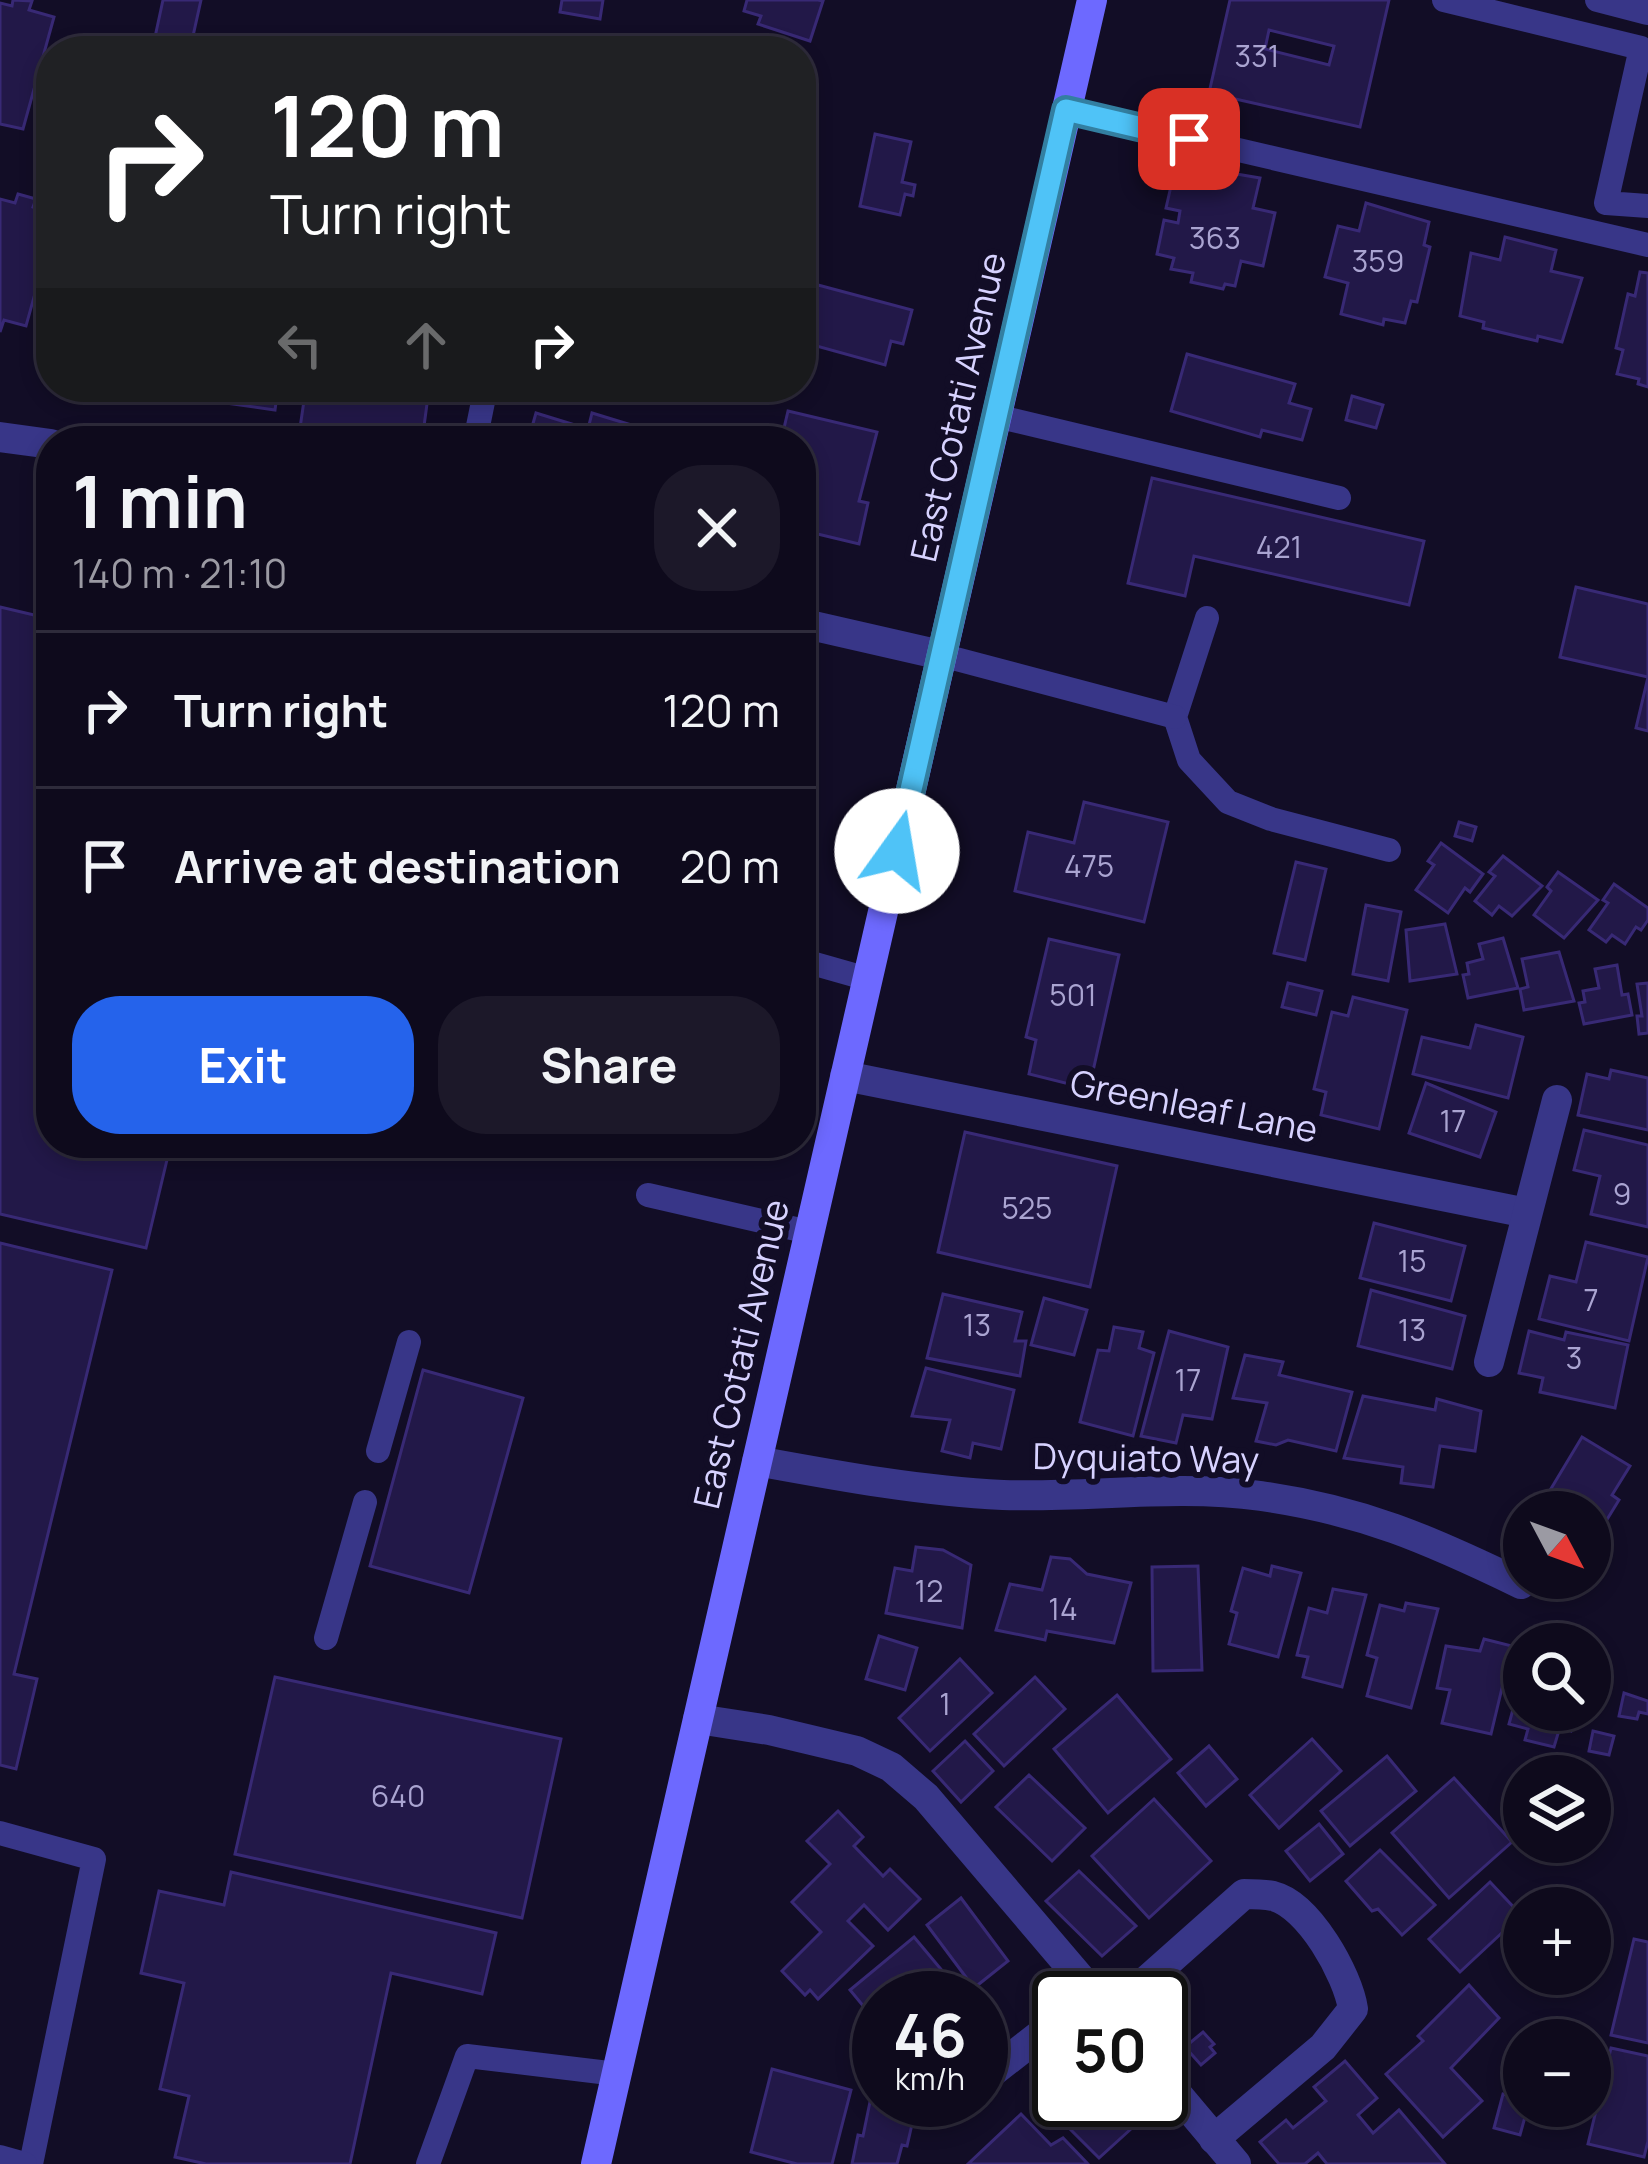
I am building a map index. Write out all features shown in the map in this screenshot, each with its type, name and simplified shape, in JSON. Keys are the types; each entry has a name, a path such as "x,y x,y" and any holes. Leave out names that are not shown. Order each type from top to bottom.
{"main road":[{"name":"East Cotati Avenue","path":"596,2164 1092,0"}],"street":[{"path":"0,437 36,442"},
{"path":"816,626 941,655"},
{"name":"Greenleaf Lane","path":"845,1076 1528,1213"},
{"path":"1489,1361 1557,1100"},
{"name":"Dyquiato Way","path":"757,1461 900,1487 1005,1495 1202,1491 1264,1496 1367,1517 1421,1535 1503,1574"},
{"path":"698,1719 857,1751 891,1767 956,1831 1071,1971"},
{"path":"1157,1971 1244,1894 1277,1896 1309,1921 1349,1984 1352,2009 1323,2047 1214,2139"},
{"path":"1008,2060 1032,2041"},
{"path":"1188,2108 1235,2164"}],"lane":[{"path":"1444,0 1641,48 1606,203 1648,206"},
{"path":"1597,0 1648,10"},
{"path":"1066,110 1648,245"},
{"path":"996,416 1339,498"},
{"path":"1207,618 1175,717 1189,760 1228,802 1271,819 1389,850"},
{"path":"941,655 1175,717"},
{"path":"816,964 868,979"},
{"path":"648,1195 809,1232"},
{"path":"378,1451 409,1342"},
{"path":"326,1638 365,1502"},
{"path":"0,1833 94,1859 28,2164 0,2157"},
{"path":"428,2164 467,2056 616,2074"}],"building":[{"path":"13,0 32,1 29,10 54,17 49,36 36,36 36,82 23,129 0,124 0,3 12,6"},
{"path":"163,0 201,0 193,36 155,36"},
{"path":"562,0 603,0 600,19 560,12"},
{"path":"747,0 823,1 812,36 795,36 758,24 761,16 744,11"},
{"path":"1230,0 1389,0 1360,127 1209,93","holes":["1269,30 1334,46 1329,65 1265,49"]},
{"path":"875,134 911,142 902,182 915,185 913,196 905,194 900,215 860,206"},
{"path":"1195,167 1260,178 1253,208 1275,213 1263,266 1241,261 1235,286 1225,284 1223,289 1191,282 1193,273 1171,269 1174,258 1157,254 1164,220 1178,223 1180,211 1166,208 1174,173 1193,177"},
{"path":"18,194 36,199 36,290 26,326 4,320 0,332 0,199 15,203"},
{"path":"1366,203 1429,222 1424,245 1430,247 1417,302 1411,301 1405,323 1384,319 1383,325 1341,314 1348,283 1325,277 1338,226 1359,231"},
{"path":"1505,237 1556,250 1551,271 1582,278 1562,342 1483,328 1484,322 1460,316 1471,253 1500,260"},
{"path":"1640,272 1648,273 1648,387 1638,384 1639,379 1617,374 1623,350 1616,348 1628,294 1635,296"},
{"path":"818,285 912,310 903,344 891,341 885,365 816,346"},
{"path":"1187,354 1295,384 1289,403 1311,409 1302,440 1262,430 1260,437 1171,411"},
{"path":"1352,396 1383,405 1376,428 1346,420"},
{"path":"218,402 276,402 275,410"},
{"path":"304,402 427,402 424,426 300,426"},
{"path":"788,411 877,432 859,501 868,503 859,544 816,534 816,426 784,426"},
{"path":"536,413 578,426 532,426"},
{"path":"592,413 635,426 589,426"},
{"path":"1152,478 1424,541 1409,605 1194,556 1185,596 1128,583"},
{"path":"1576,587 1648,604 1648,677 1560,657"},
{"path":"0,607 36,615 36,1158 167,1158 146,1248 0,1214"},
{"path":"1648,677 1648,731 1636,728"},
{"path":"1084,802 1168,822 1144,922 1015,891 1028,832 1074,843"},
{"path":"1459,822 1476,827 1472,841 1455,836"},
{"path":"1441,843 1483,874 1470,892 1465,888 1448,913 1416,890 1434,865 1428,861"},
{"path":"1503,856 1542,886 1512,916 1499,906 1492,915 1475,901 1495,876 1489,872"},
{"path":"1296,862 1326,869 1305,960 1274,953"},
{"path":"1558,872 1598,900 1564,938 1534,915"},
{"path":"1614,884 1648,908 1648,920 1641,930 1636,927 1625,944 1612,935 1606,942 1589,930 1608,903 1603,900"},
{"path":"1366,905 1401,912 1388,981 1353,974"},
{"path":"1445,924 1457,974 1410,981 1406,930"},
{"path":"1503,938 1518,988 1468,998 1463,975 1469,974 1467,963 1483,959 1479,944"},
{"path":"1049,939 1119,955 1089,1089 1029,1074 1036,1040 1026,1037"},
{"path":"1559,952 1574,1001 1524,1010 1520,989 1528,987 1522,959"},
{"path":"1617,965 1622,995 1628,994 1632,1015 1584,1024 1579,1003 1585,1002 1583,991 1599,988 1595,969"},
{"path":"1288,983 1322,991 1316,1015 1282,1007"},
{"path":"1648,983 1648,1033 1639,1034 1637,1016 1642,1016 1637,984"},
{"path":"1353,997 1407,1010 1379,1129 1321,1115 1326,1092 1314,1089 1332,1012 1348,1016"},
{"path":"1476,1025 1523,1037 1508,1098 1413,1074 1422,1037 1470,1048"},
{"path":"1611,1070 1648,1078 1648,1130 1578,1115 1587,1074 1609,1079"},
{"path":"1426,1083 1496,1112 1480,1157 1409,1133"},
{"path":"1584,1130 1648,1145 1648,1227 1591,1214 1600,1176 1574,1170"},
{"path":"965,1132 1117,1166 1090,1287 938,1252"},
{"path":"1374,1223 1465,1246 1451,1301 1360,1278"},
{"path":"1586,1242 1648,1257 1629,1341 1539,1319 1550,1276 1576,1282"},
{"path":"0,1243 112,1270 14,1674 37,1679 16,1769 0,1765"},
{"path":"1371,1290 1465,1316 1452,1369 1358,1346"},
{"path":"943,1294 1022,1312 1015,1341 1026,1341 1020,1376 927,1358"},
{"path":"1044,1298 1087,1310 1074,1355 1031,1345"},
{"path":"1114,1327 1143,1332 1139,1348 1154,1353 1133,1436 1080,1422 1098,1350 1109,1351"},
{"path":"1169,1331 1228,1347 1212,1419 1183,1415 1176,1443 1141,1436"},
{"path":"1529,1331 1564,1340 1566,1332 1628,1345 1615,1408 1540,1392 1543,1378 1519,1373"},
{"path":"1245,1355 1283,1362 1279,1375 1352,1392 1336,1451 1288,1440 1276,1445 1256,1441 1267,1403 1233,1398"},
{"path":"926,1368 1014,1390 1001,1449 973,1443 970,1458 942,1451 950,1420 912,1416"},
{"path":"423,1370 523,1398 469,1593 370,1566"},
{"path":"1363,1396 1435,1410 1437,1399 1481,1411 1475,1451 1440,1446 1433,1487 1401,1483 1403,1467 1344,1458"},
{"path":"1582,1437 1630,1466 1612,1495 1619,1500 1611,1513 1611,1491 1550,1491"},
{"path":"916,1547 943,1550 971,1565 962,1628 886,1613 895,1568 912,1571"},
{"path":"1051,1557 1070,1559 1087,1574 1131,1583 1114,1643 1047,1631 1045,1640 996,1630 1010,1584 1042,1590"},
{"path":"1198,1566 1202,1670 1153,1671 1152,1567"},
{"path":"1272,1566 1301,1573 1278,1657 1229,1644 1237,1613 1231,1611 1243,1568 1270,1576"},
{"path":"1333,1589 1366,1595 1342,1687 1303,1677 1308,1657 1297,1655 1309,1608 1327,1613"},
{"path":"1406,1603 1438,1609 1411,1708 1367,1696 1377,1658 1367,1655 1380,1605 1404,1611"},
{"path":"879,1636 917,1648 905,1690 866,1679"},
{"path":"1484,1639 1503,1644 1503,1684 1491,1734 1442,1723 1450,1690 1437,1688 1446,1646 1480,1651"},
{"path":"960,1659 992,1693 930,1751 899,1718"},
{"path":"275,1677 561,1739 522,1918 235,1854"},
{"path":"1035,1677 1065,1709 1004,1766 974,1734"},
{"path":"1624,1693 1648,1701 1648,1714 1639,1712 1637,1719 1619,1716"},
{"path":"1117,1695 1171,1759 1108,1813 1054,1749"},
{"path":"1527,1731 1559,1731 1554,1747 1525,1740"},
{"path":"1593,1731 1614,1736 1609,1755 1589,1751"},
{"path":"1312,1739 1341,1771 1279,1828 1250,1795"},
{"path":"965,1741 993,1771 961,1802 933,1771"},
{"path":"1209,1746 1237,1779 1206,1806 1178,1773"},
{"path":"1387,1756 1416,1791 1350,1846 1321,1811"},
{"path":"1029,1775 1085,1828 1052,1861 996,1807"},
{"path":"1454,1778 1503,1832 1503,1850 1449,1898 1392,1833"},
{"path":"1154,1799 1211,1861 1149,1918 1092,1856"},
{"path":"838,1811 863,1837 854,1846 883,1876 890,1869 920,1899 888,1930 864,1905 848,1921 873,1946 818,1999 810,1990 805,1995 782,1971 821,1932 792,1902 830,1864 807,1841"},
{"path":"1319,1824 1343,1854 1310,1881 1286,1851"},
{"path":"1380,1850 1435,1905 1402,1935 1346,1881"},
{"path":"1079,1871 1136,1926 1102,1956 1046,1901"},
{"path":"231,1872 496,1933 482,1994 391,1973 350,2164 206,2164 175,2157 189,2096 160,2089 184,1983 141,1973 159,1891 224,1905"},
{"path":"1490,1882 1503,1896 1503,1932 1460,1972 1429,1939"},
{"path":"961,1898 1008,1961 995,1971 961,1971 927,1925"},
{"path":"914,1937 942,1971 873,1971"},
{"path":"1634,1939 1648,1942 1648,2043 1611,2035"},
{"path":"1469,1985 1499,2018 1451,2068 1482,2101 1443,2137 1386,2074 1423,2041 1418,2036"},
{"path":"1203,2032 1215,2053 1201,2065 1188,2044"},
{"path":"1611,2048 1648,2056 1644,2157 1588,2144 1592,2127 1611,2127"},
{"path":"1345,2061 1377,2098 1358,2115 1373,2133 1399,2110 1445,2164 1327,2164 1318,2153 1305,2164 1279,2164 1260,2142 1286,2120 1293,2128 1326,2101 1314,2087"},
{"path":"772,2069 851,2090 832,2164 797,2164 751,2152"},
{"path":"1503,2094 1503,2127 1522,2127 1520,2135 1494,2128"},
{"path":"1021,2114 1051,2145 1063,2138 1088,2164 968,2164"},
{"path":"865,2127 911,2127 897,2164 852,2164 858,2135 863,2136"},
{"path":"1068,2127 1131,2127 1132,2128 1099,2158"}],"route":[{"path":"897,851 1066,110 1189,139"}]}
